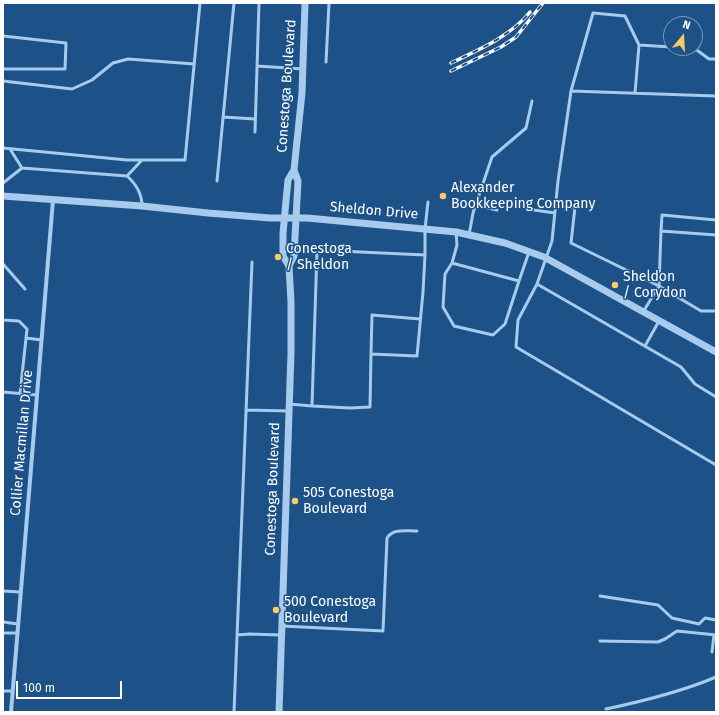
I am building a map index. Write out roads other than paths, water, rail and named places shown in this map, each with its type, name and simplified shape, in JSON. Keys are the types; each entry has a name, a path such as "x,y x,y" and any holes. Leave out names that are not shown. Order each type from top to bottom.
{"street":[{"name":"Conestoga Boulevard","path":"279,712 291,302 289,266 283,256 284,218 288,180 294,170 302,93 305,3"},
{"name":"Conestoga Boulevard","path":"289,266 294,256 298,181 294,170"},
{"name":"Sheldon Drive","path":"3,196 142,206 208,213 284,218 296,217 456,232 505,243 546,258 716,352"},
{"name":"Collier Macmillan Drive","path":"11,712 53,200"}],"lane":[{"path":"3,148 128,160 185,160 200,3"},
{"path":"218,181 234,3"},
{"path":"255,132 259,3"},
{"path":"326,62 329,3"},
{"path":"635,93 639,45 625,16 593,12 571,91 552,241 537,284 518,320 516,346 716,465"},
{"path":"3,36 66,43 65,69 3,69"},
{"path":"639,45 663,46"},
{"path":"703,55 709,59 716,59"},
{"path":"3,81 72,89 92,80 113,63 128,59 194,64"},
{"path":"257,66 303,69"},
{"path":"571,91 716,96"},
{"path":"469,235 476,205 492,157 526,128 532,101"},
{"path":"223,117 255,119"},
{"path":"10,149 22,168"},
{"path":"127,176 142,160"},
{"path":"3,183 22,168 127,176 134,182 142,197 142,206"},
{"path":"371,354 417,356 423,292 425,229 428,202"},
{"path":"476,205 497,210"},
{"path":"556,207 575,207 571,243 659,286 701,311 716,311"},
{"path":"534,210 555,213"},
{"path":"643,312 659,286 662,215 716,220"},
{"path":"661,231 716,236"},
{"path":"456,232 457,245 452,263 445,274 443,307 454,326 492,335 505,324 529,252"},
{"path":"312,406 317,250 424,255"},
{"path":"234,712 252,262"},
{"path":"452,263 519,281"},
{"path":"3,264 25,290"},
{"path":"537,284 681,367 695,384 716,397"},
{"path":"247,410 312,406 350,408 370,407 372,315 420,319"},
{"path":"3,320 19,321 27,329 20,394"},
{"path":"645,346 659,321"},
{"path":"26,338 42,340"},
{"path":"3,392 37,395"},
{"path":"282,626 383,631 387,538 389,534 393,532 417,531"},
{"path":"3,591 20,592"},
{"path":"600,596 658,605 672,618 699,624 705,618 716,620"},
{"path":"3,622 18,624"},
{"path":"600,641 658,642 677,631 715,635 712,652"},
{"path":"3,633 17,633"},
{"path":"237,635 281,635"},
{"path":"606,709 642,702 685,689 716,677"},
{"path":"3,690 12,691"}],"railway":[{"path":"451,71 501,47 516,37 543,3"},
{"path":"451,63 494,42 522,21 530,12"}],"place":[{"name":"Alexander Bookkeeping Company","path":"443,196"},
{"name":"Conestoga / Sheldon","path":"278,257"},
{"name":"Sheldon / Corydon","path":"615,285"},
{"name":"505 Conestoga Boulevard","path":"295,501"},
{"name":"500 Conestoga Boulevard","path":"276,610"}]}
